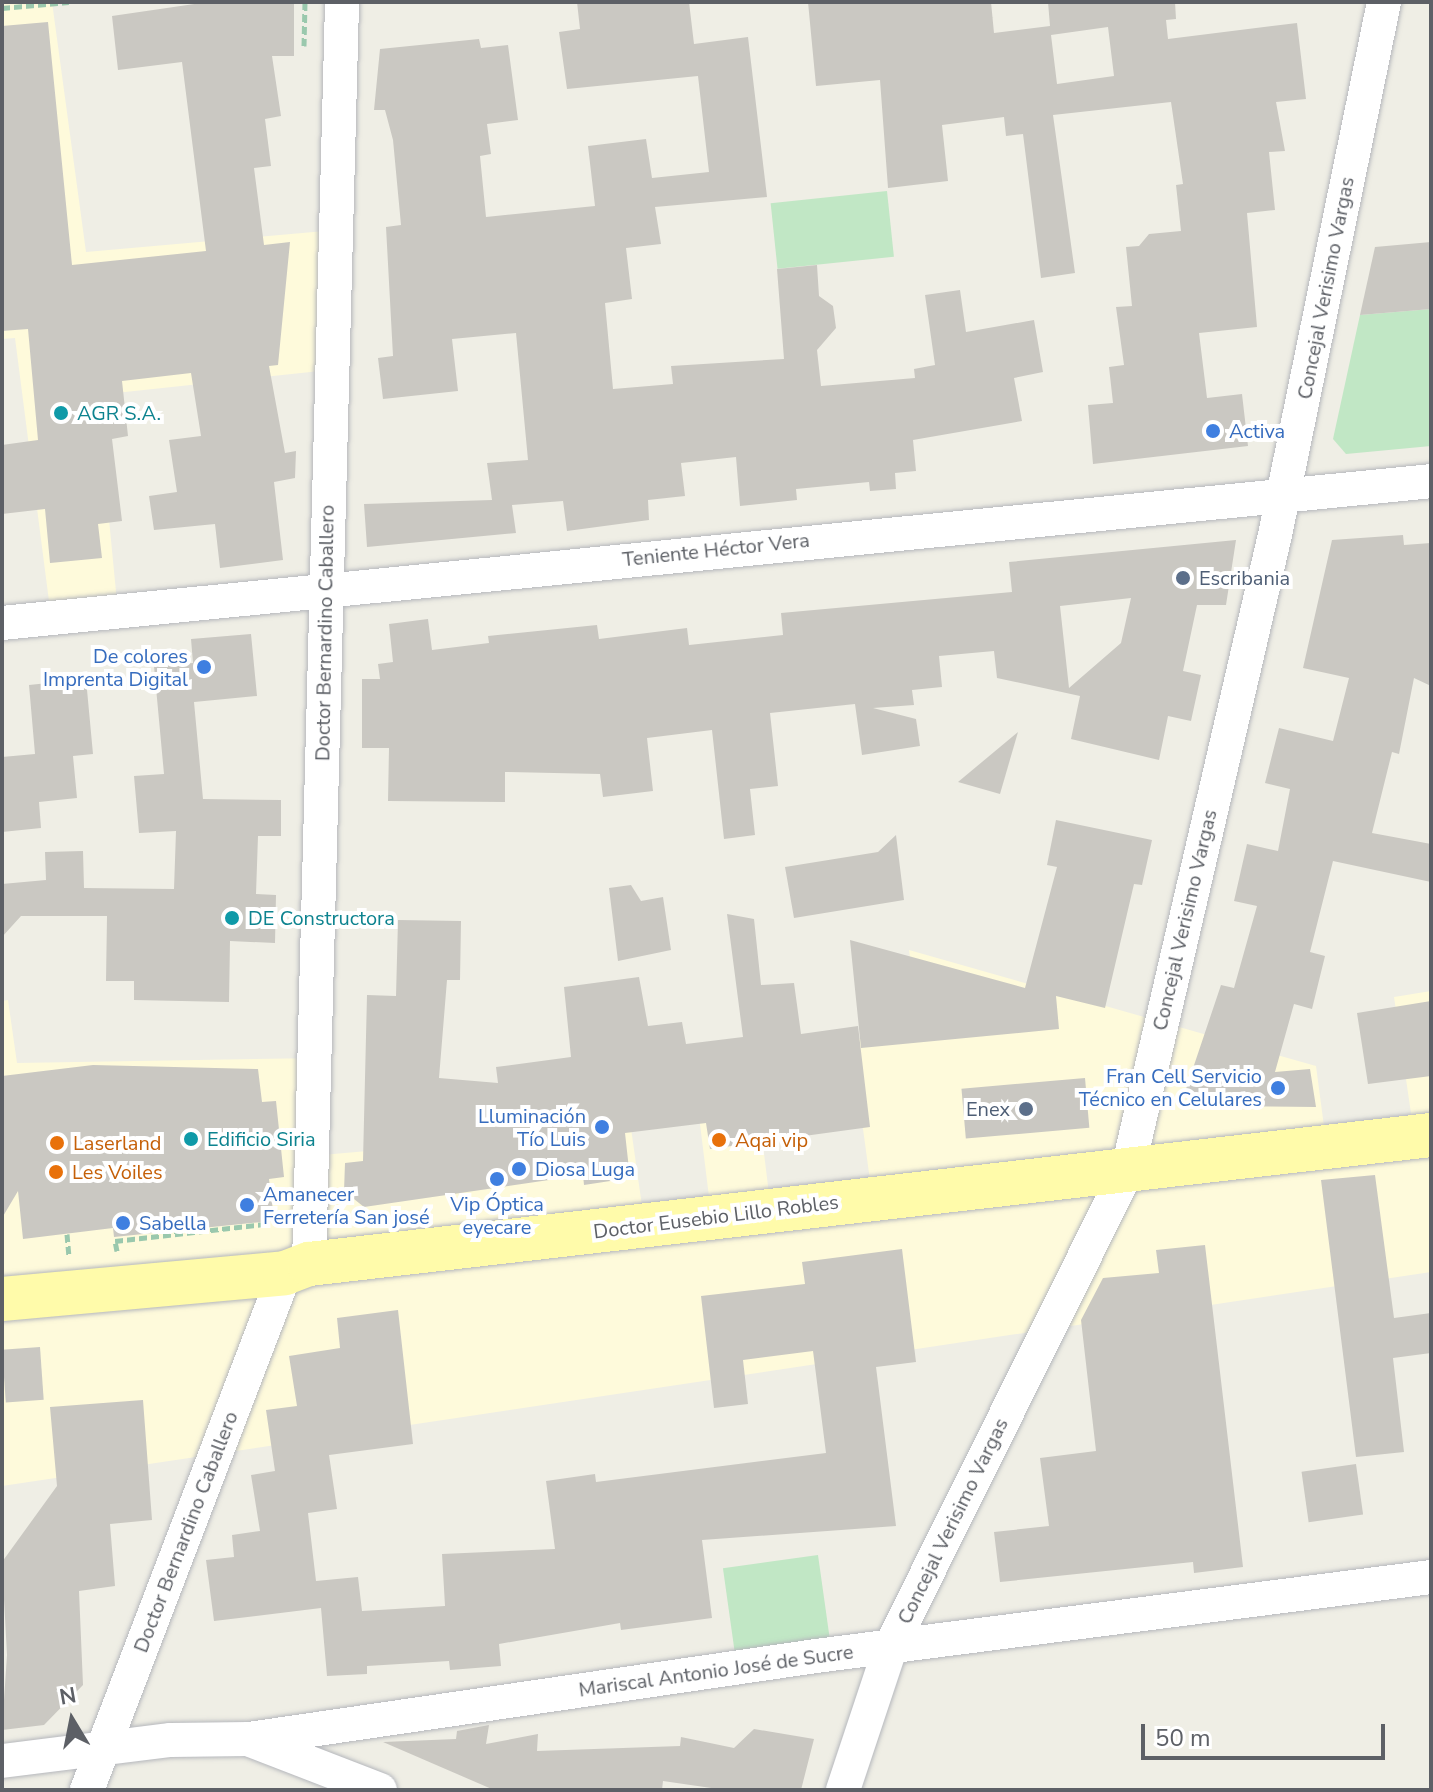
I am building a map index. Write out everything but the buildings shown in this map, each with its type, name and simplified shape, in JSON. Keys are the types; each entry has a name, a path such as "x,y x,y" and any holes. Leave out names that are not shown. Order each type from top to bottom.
{"main road":[{"name":"Doctor Eusebio Lillo Robles","path":"2,1299 297,1268 1431,1135"}],"street":[{"name":"Doctor Bernardino Caballero","path":"87,1790 297,1268 326,589 342,2"},
{"name":"Concejal Verisimo Vargas","path":"843,1790 891,1646 1128,1169 1284,494 1384,2"},
{"name":"Teniente Héctor Vera","path":"2,623 1431,481"},
{"name":"Mariscal Antonio José de Sucre","path":"2,1761 101,1754 171,1740 249,1739 891,1646 1431,1577"},
{"path":"249,1739 380,1790"}],"path":[{"path":"2,8 69,2"},
{"path":"304,50 305,2"},
{"path":"118,1260 115,1241 264,1224 288,1197"},
{"path":"67,1234 70,1265"}],"shaded area":[{"path":"2,2 52,2 86,252 325,231 320,371 97,395 117,602 50,609 15,338 2,339"},
{"path":"909,950 1316,1066 1325,1134 1413,1127 1394,997 1431,991 1431,1272 2,1486 2,1001 8,1000 17,1063 322,1058 322,1155 572,1133 624,1079 643,1213 710,1205 698,1108 758,1105 770,1202 871,1188 851,1040 919,1031"}],"green space":[{"path":"887,191 894,257 778,269 771,203"},
{"path":"1431,309 1431,446 1346,454 1333,439 1360,315"},
{"path":"818,1555 830,1637 734,1651 723,1568"}],"place":[{"name":"AGR S.A.","path":"61,413"},
{"name":"Activa","path":"1213,431"},
{"name":"Escribania","path":"1183,578"},
{"name":"De colores Imprenta Digital","path":"204,667"},
{"name":"DE Constructora","path":"232,918"},
{"name":"Fran Cell Servicio Técnico en Celulares","path":"1278,1088"},
{"name":"Enex","path":"1026,1109"},
{"name":"Lluminación Tío Luis","path":"602,1127"},
{"name":"Edificio Siria","path":"191,1139"},
{"name":"Aqai vip","path":"719,1140"},
{"name":"Laserland","path":"57,1143"},
{"name":"Diosa Luga","path":"519,1169"},
{"name":"Les Voiles","path":"56,1172"},
{"name":"Vip Óptica eyecare","path":"497,1179"},
{"name":"Amanecer Ferretería San josé","path":"247,1205"},
{"name":"Sabella","path":"123,1223"}]}
